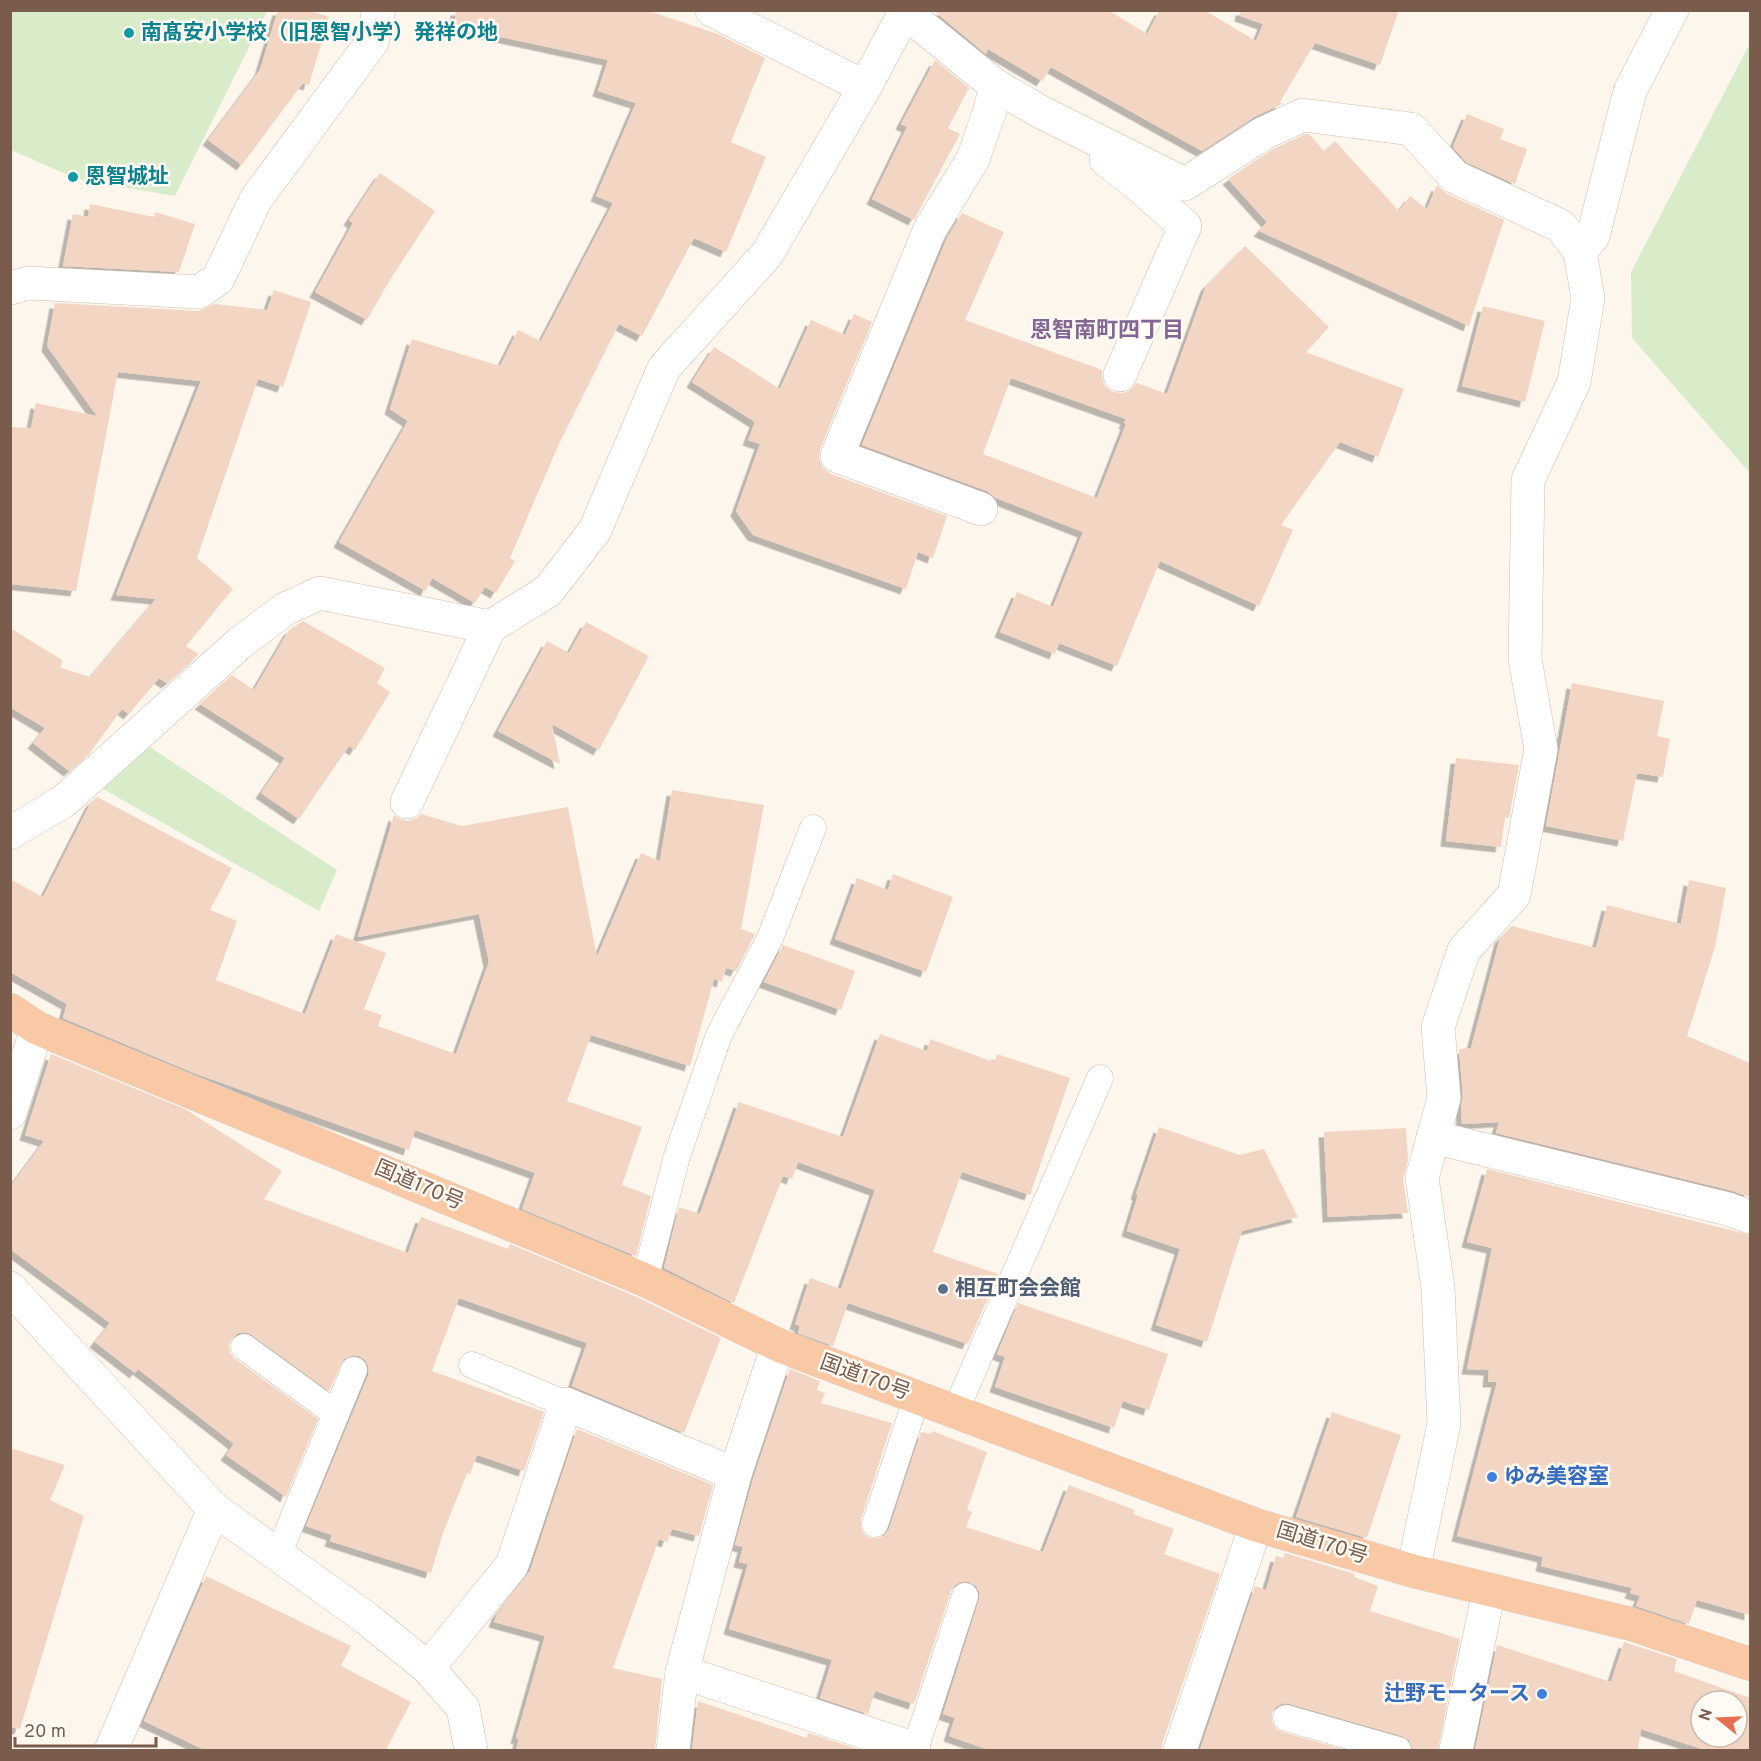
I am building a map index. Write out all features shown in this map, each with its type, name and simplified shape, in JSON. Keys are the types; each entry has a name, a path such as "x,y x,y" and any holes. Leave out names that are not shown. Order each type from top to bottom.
{"highway":[{"name":"国道170号","path":"24,1019 645,1280 778,1345 1256,1525 1413,1572 1631,1624 1750,1664"}],"street":[{"path":"10,288 29,283 200,292 218,279 256,199 372,42 379,10"},
{"path":"712,10 865,87"},
{"path":"1580,252 1593,236 1630,91 1672,10"},
{"path":"407,802 490,627 548,591 595,530 664,368 767,254 865,87 906,12 996,86 1041,112 1185,184 1264,133 1303,116 1411,129 1455,177 1561,226 1580,252 1588,298 1574,382 1528,480 1525,659 1541,749 1514,895 1464,950 1438,1027 1444,1098 1422,1178 1438,1288 1444,1424 1413,1572"},
{"path":"981,509 837,456 930,229 973,159 996,86"},
{"path":"1041,112 1131,179 1185,226 1120,375"},
{"path":"10,833 64,801 250,635 285,609 320,592 490,627"},
{"path":"10,1113 24,1019"},
{"path":"1433,1137 1728,1209 1750,1217"},
{"path":"10,1288 214,1509 366,1618 428,1668 463,1708 471,1750"},
{"path":"673,1750 682,1672 735,1474 778,1345"},
{"path":"428,1668 512,1565 566,1404 735,1474"},
{"path":"111,1750 214,1509"},
{"path":"1180,1750 1256,1525"},
{"path":"1456,1750 1489,1591"},
{"path":"682,1672 908,1749"}],"lane":[{"path":"645,1280 677,1156 719,1035 770,938 813,828"},
{"path":"955,1412 1100,1078"},
{"path":"244,1347 336,1414"},
{"path":"472,1365 566,1404"},
{"path":"278,1555 354,1370"},
{"path":"875,1524 917,1397"},
{"path":"908,1749 965,1596"},
{"path":"1286,1718 1398,1750"}],"green space":[{"path":"11,10 267,11 175,196 77,179 11,150"},
{"path":"1750,43 1750,473 1632,338 1631,272"},
{"path":"142,742 337,870 319,911 103,789"}],"building":[{"path":"278,10 308,10 329,17 309,85 303,83 242,165 208,140 260,70"},
{"path":"456,10 646,10 718,34 765,58 731,142 766,157 726,252 694,238 642,336 619,324 558,446 510,558 515,561 496,593 485,587 475,603 432,578 426,591 339,542 408,421 390,409 412,339 500,366 518,330 541,341 613,203 596,196 636,103 598,91 608,60 454,27"},
{"path":"933,10 1108,10 1147,34 1160,10 1204,10 1256,41 1263,24 1240,16 1241,10 1399,10 1380,65 1315,43 1280,102 1282,104 1254,117 1202,151 1051,67 1042,81 988,49 986,54"},
{"path":"935,60 969,88 948,128 960,134 914,220 872,199 907,127 901,124"},
{"path":"1467,114 1504,129 1500,139 1527,149 1515,184 1466,162 1453,147"},
{"path":"1306,134 1310,135 1324,151 1335,141 1399,211 1410,196 1427,209 1437,185 1447,194 1504,220 1469,326 1259,231 1267,222 1228,179 1273,149"},
{"path":"380,173 435,211 367,320 315,292 353,223 349,220"},
{"path":"90,204 154,217 155,212 195,224 179,272 63,266 73,214 88,217"},
{"path":"962,213 1004,232 965,320 1102,370 1105,386 1113,392 1123,393 1131,390 1137,383 1167,394 1206,286 1245,246 1329,327 1306,352 1404,389 1378,457 1340,442 1281,525 1293,530 1259,606 1160,561 1117,666 1059,643 1055,654 1000,632 1017,592 1053,607 1083,532 996,498 987,491 862,445 947,238","holes":["1011,378 1126,419 1097,498 983,454"]},
{"path":"274,290 311,302 283,387 258,379 197,558 233,589 186,646 199,654 167,683 159,678 129,714 122,709 89,754 69,771 33,743 45,728 10,707 10,628 62,660 61,668 90,677 156,599 116,595 201,381 118,372 76,591 10,584 10,427 31,428 36,403 97,416 47,346 55,303 198,311 215,304 267,310"},
{"path":"1483,306 1545,321 1525,402 1462,386"},
{"path":"854,314 872,322 820,449 819,459 823,468 831,474 947,516 933,558 918,552 906,589 753,535 736,511 760,444 748,440 755,422 692,382 714,347 780,389 811,320 845,335"},
{"path":"303,621 385,668 377,683 390,692 355,750 349,746 299,819 261,793 285,758 200,704 232,675 254,690 289,630"},
{"path":"586,622 649,656 599,750 552,724 560,764 498,731 547,641 569,653"},
{"path":"1572,683 1664,701 1657,736 1670,739 1663,777 1637,773 1623,841 1546,826"},
{"path":"1456,758 1519,765 1509,818 1505,817 1501,847 1446,841"},
{"path":"672,790 764,805 741,929 755,934 736,971 726,968 722,982 714,979 690,1066 591,1035 567,1101 642,1127 622,1185 651,1196 636,1256 522,1209 535,1173 415,1130 409,1150 194,1073 63,1018 67,1004 10,972 10,879 43,897 91,802 97,797 232,868 210,910 237,921 216,980 305,1014 336,934 386,953 364,1009 382,1015 378,1026 456,1054 489,962 479,914 358,937 394,815 408,821 421,814 462,826 568,807 597,957 641,853 660,861"},
{"path":"893,874 953,897 926,972 835,939 857,878 888,890"},
{"path":"1689,880 1726,888 1715,947 1687,1036 1750,1063 1750,1197 1496,1133 1499,1122 1462,1124 1463,1096 1459,1049 1471,1048 1500,938 1512,926 1596,948 1607,905 1681,924"},
{"path":"783,945 855,971 841,1010 764,982"},
{"path":"880,1034 927,1051 930,1039 994,1062 997,1054 1070,1078 1030,1195 962,1172 933,1252 998,1274 968,1344 848,1303 833,1346 798,1333 800,1326 795,1324 810,1278 841,1289 875,1190 798,1162 792,1179 783,1176 734,1303 664,1268 679,1207 700,1214 739,1102 843,1137"},
{"path":"51,1054 185,1109 282,1171 264,1199 408,1253 421,1217 508,1249 510,1244 637,1297 721,1338 684,1433 572,1386 587,1343 459,1298 432,1371 544,1412 524,1471 477,1455 470,1474 467,1473 443,1533 431,1573 330,1541 332,1535 306,1526 368,1376 369,1367 365,1360 353,1355 344,1359 329,1391 252,1335 246,1332 238,1333 232,1339 229,1345 230,1353 235,1359 318,1419 286,1497 226,1455 234,1444 138,1369 135,1373 95,1342 110,1323 10,1249 10,1187 44,1141 25,1135"},
{"path":"1159,1127 1240,1155 1264,1149 1298,1217 1242,1231 1207,1342 1156,1325 1180,1249 1127,1231 1138,1195 1136,1194"},
{"path":"1406,1128 1408,1160 1403,1180 1408,1213 1328,1217 1324,1132"},
{"path":"1487,1169 1750,1235 1750,1615 1697,1600 1689,1624 1636,1606 1640,1596 1630,1593 1632,1588 1541,1566 1543,1557 1457,1536 1497,1382 1488,1382 1489,1370 1467,1369 1492,1248 1467,1242"},
{"path":"1018,1303 1168,1354 1149,1410 1123,1401 1114,1428 995,1387 1005,1357 997,1354"},
{"path":"790,1369 820,1381 817,1390 825,1393 821,1403 892,1423 861,1519 861,1528 870,1538 884,1536 889,1529 921,1432 931,1434 932,1431 987,1452 967,1510 972,1512 966,1527 1043,1552 1069,1485 1135,1510 1133,1514 1174,1529 1164,1554 1220,1574 1162,1744 1162,1750 989,1750 949,1736 955,1718 943,1714 980,1593 976,1586 969,1582 955,1585 951,1591 914,1704 875,1691 868,1714 820,1698 832,1660 729,1629 748,1564 739,1562 743,1547 735,1545 753,1479"},
{"path":"1332,1412 1401,1435 1367,1538 1296,1517"},
{"path":"577,1429 713,1485 699,1536 672,1529 667,1542 659,1539 613,1668 662,1679 655,1750 516,1750 519,1739 516,1738 545,1636 494,1622 497,1614 530,1571"},
{"path":"10,1448 65,1465 50,1500 84,1516 20,1729 10,1727"},
{"path":"1285,1553 1355,1574 1354,1577 1378,1586 1370,1611 1460,1639 1438,1750 1413,1750 1409,1740 1402,1736 1283,1703 1272,1713 1272,1722 1276,1729 1345,1750 1200,1750 1255,1586 1266,1590 1276,1556 1283,1558"},
{"path":"206,1576 351,1646 341,1666 411,1702 386,1750 205,1750 144,1721"},
{"path":"1624,1642 1677,1659 1674,1671 1725,1689 1689,1689 1689,1745 1641,1729 1638,1750 1475,1750 1497,1645 1611,1682"},
{"path":"1750,1698 1750,1750 1702,1749 1749,1749"},
{"path":"698,1701 807,1738 808,1733 857,1749 692,1750"}],"place":[{"name":"南髙安小学校（旧恩智小学）発祥の地","path":"129,33"},
{"name":"恩智城址","path":"73,177"},
{"name":"相互町会会館","path":"943,1289"},
{"name":"ゆみ美容室","path":"1492,1477"},
{"name":"辻野モータース","path":"1542,1694"}],"district":[{"name":"恩智南町四丁目","path":"1107,331"}]}
